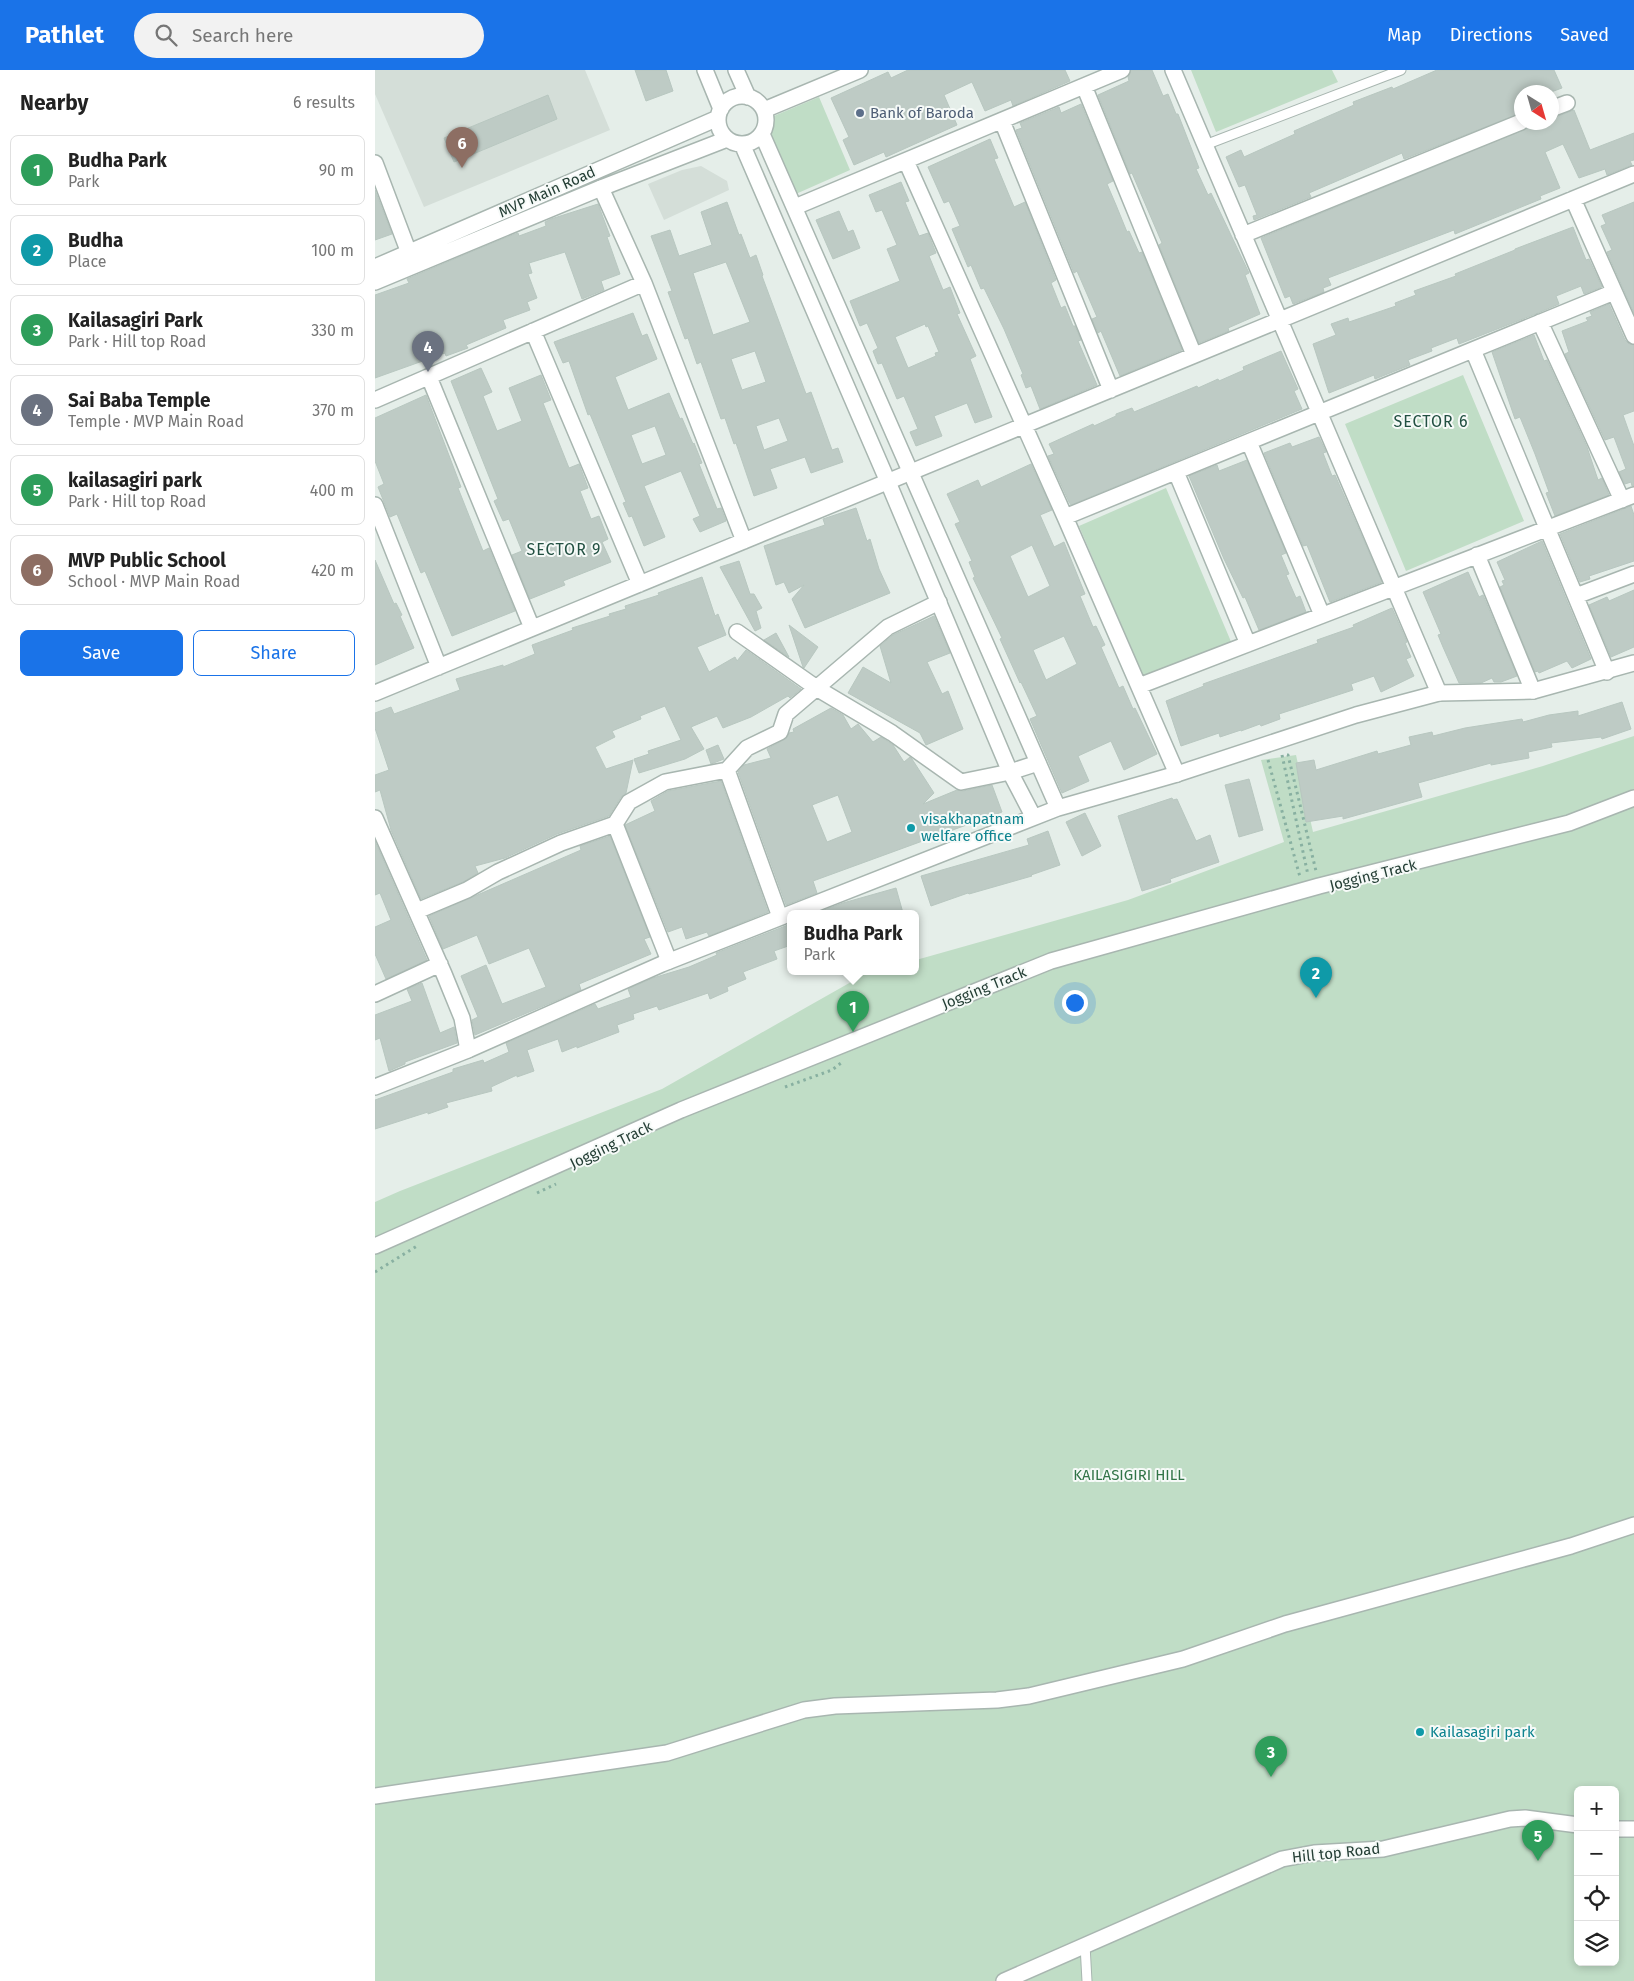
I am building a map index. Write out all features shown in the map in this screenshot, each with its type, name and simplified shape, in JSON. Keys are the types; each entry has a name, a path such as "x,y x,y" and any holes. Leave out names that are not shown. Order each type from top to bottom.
{"street":[{"path":"705,70 719,113 722,133 727,139 734,143 750,143 762,134 766,123 764,110 754,99 748,97 735,97 719,113"},
{"path":"736,70 748,97"},
{"path":"764,110 859,70"},
{"path":"795,207 1122,70"},
{"path":"1173,70 1439,693"},
{"path":"1085,86 1194,356"},
{"path":"1559,106 1567,103"},
{"name":"MVP Main Road","path":"375,267 719,113"},
{"path":"1002,121 1111,390"},
{"path":"1243,235 1514,125"},
{"path":"762,134 1058,808"},
{"path":"375,282 601,188 727,139"},
{"path":"742,144 888,482 1010,772 1033,816"},
{"path":"906,161 1177,774"},
{"path":"375,163 409,252"},
{"path":"375,693 1634,174"},
{"path":"601,188 644,283 744,541"},
{"path":"1573,199 1634,336"},
{"path":"375,400 644,283"},
{"path":"1065,517 1614,292"},
{"path":"1139,686 1628,497 1540,322"},
{"path":"533,331 640,584"},
{"path":"1473,350 1549,528 1607,672"},
{"path":"429,376 532,628"},
{"path":"1249,442 1322,615"},
{"path":"1176,472 1248,644"},
{"path":"375,505 439,667"},
{"path":"1477,555 1533,691"},
{"path":"1577,596 1634,574"},
{"path":"417,911 467,890 498,872 561,843 615,824 629,802 665,782 727,770 747,748 780,732 786,714 818,689 888,627 939,602"},
{"path":"737,632 818,689 892,733 961,782 1010,772 1038,763"},
{"path":"795,910 1033,816 1177,774 1280,748 1356,716 1439,693 1533,691 1607,672 1634,662"},
{"path":"727,770 780,916"},
{"path":"375,1246 681,1110 1051,961 1311,889 1569,823 1634,798"},
{"path":"375,818 462,1018 468,1050"},
{"path":"615,824 669,961"},
{"path":"375,1087 468,1050 669,961 787,913"},
{"path":"377,988 440,964"},
{"path":"375,1796 667,1753 804,1710 835,1706 997,1700 1029,1696 1183,1659 1285,1624 1571,1546 1634,1525"},
{"name":"Hill top Road","path":"1004,1981 1282,1859 1314,1853 1383,1849 1510,1819 1525,1818 1574,1824"},
{"path":"1619,1829 1634,1829"}],"lane":[{"path":"1205,145 1401,70"},
{"path":"1085,1946 1087,1981"}],"path":[{"path":"1280,748 1267,758 1311,889"},
{"path":"1280,748 1311,889"},
{"path":"1280,748 1288,755 1311,889"},
{"path":"783,1088 832,1070 846,1059"},
{"name":"Jogging Track","path":"530,1196 565,1180"},
{"path":"375,1272 425,1241"}],"shaded area":[{"path":"375,70 585,70 610,130 424,207 375,94"},
{"path":"701,166 727,181 729,190 664,220 648,184 682,170"}],"green space":[{"path":"1191,70 1332,70 1338,82 1216,132"},
{"path":"819,97 850,170 789,197 757,123"},
{"path":"1463,375 1524,521 1406,571 1345,424"},
{"path":"1166,488 1232,644 1145,681 1079,526"},
{"name":"KAILASIGIRI HILL","path":"1634,736 1634,1981 375,1981 375,1202 662,1089 863,975 919,975 919,959 1128,900 1284,842 1261,760 1296,755 1313,832 1543,766"}],"building":[{"path":"635,70 666,70 673,91 646,101"},
{"path":"908,70 1065,70 1070,81 1013,106 1011,100 985,111 972,82 944,95 957,125 886,157 884,152 854,165 843,140 849,137 831,98 888,72 891,78"},
{"path":"1131,70 1152,70 1163,96 1168,94 1199,168 1196,169 1208,195 1211,193 1249,273 1245,275 1260,314 1228,328 1229,331 1199,343 1159,245 1162,243 1132,173 1130,174 1098,95 1129,81 1128,77"},
{"path":"1437,70 1554,70 1562,88 1559,89 1559,85 1514,85 1514,116 1404,159 1402,153 1309,193 1311,197 1254,220 1253,216 1257,215 1245,185 1239,187 1226,157 1241,150 1244,157 1295,134 1294,131 1354,105 1353,102 1392,87 1393,89"},
{"path":"548,95 557,119 454,162 444,138"},
{"path":"1081,104 1113,181 1107,184 1127,232 1129,231 1139,253 1142,252 1182,350 1120,376 1101,331 1098,333 1092,319 1097,317 1077,271 1074,273 1016,130 1022,128 1020,123 1059,107 1061,113"},
{"path":"1574,110 1590,150 1634,133 1634,160 1630,161 1632,165 1607,175 1605,169 1579,178 1563,144 1545,152 1560,188 1540,196 1541,199 1455,234 1454,230 1328,278 1331,285 1323,288 1324,292 1293,304 1290,296 1285,298 1261,238 1523,130 1559,130 1559,116"},
{"path":"990,139 998,158 994,159 1014,207 1025,202 1056,280 1051,283 1061,308 1065,306 1073,326 1075,326 1081,340 1078,341 1097,385 1040,409 1031,386 1026,388 1021,375 1023,374 984,288 981,289 971,265 968,267 952,229 960,226 949,201 944,203 928,167"},
{"path":"901,182 909,201 905,202 919,236 928,233 936,253 929,256 943,290 950,287 960,313 957,314 976,356 970,359 992,417 975,423 967,403 934,416 942,436 916,446 910,432 918,429 904,396 897,399 882,363 878,364 873,351 878,348 867,323 860,326 850,301 900,281 887,249 897,245 882,210 876,212 869,195","holes":["925,324 926,327 928,326 939,352 935,353 936,356 908,368 895,337"]},
{"path":"375,190 392,234 375,240"},
{"path":"727,202 750,258 756,255 806,394 811,392 832,450 838,448 843,462 811,473 805,457 770,469 777,488 754,496 736,443 734,444 725,418 721,419 701,362 697,364 688,338 685,339 668,292 672,291 651,236 670,230 679,256 712,245 701,212","holes":["726,262 750,322 713,335 693,273","755,351 766,382 742,390 731,359","779,418 788,441 764,450 756,426"]},
{"path":"1634,202 1634,313 1607,252 1612,250 1601,226 1606,224 1602,215"},
{"path":"598,204 610,236 607,237 620,274 601,281 604,290 582,299 565,252 529,263 532,273 528,274 537,298 527,302 530,310 503,320 506,328 466,345 468,348 446,356 445,353 375,378 375,295 409,283 407,279 502,239 518,233 519,236 546,226 545,222 551,219"},
{"path":"839,211 848,232 853,230 860,248 833,259 816,220"},
{"path":"1573,227 1586,260 1589,259 1602,287 1584,294 1581,286 1556,296 1559,304 1538,313 1459,344 1457,338 1431,348 1432,351 1408,360 1410,365 1375,379 1374,375 1329,393 1313,344 1336,335 1331,324 1348,318 1349,322 1396,306 1395,303 1416,295 1414,291 1456,276 1455,274"},
{"path":"1609,304 1625,340 1629,344 1634,345 1634,411 1623,415 1634,446 1634,486 1632,486 1631,482 1625,484 1619,472 1626,469 1614,437 1605,440 1565,354 1569,352 1562,331 1588,321 1586,318 1592,316 1590,312"},
{"path":"633,313 642,336 647,334 657,359 615,377 628,410 669,393 680,419 682,418 694,443 702,463 699,464 717,509 721,508 726,521 700,532 693,519 700,516 681,471 644,486 665,537 644,546 632,516 629,517 623,503 626,502 590,414 588,415 569,361 563,363 554,342","holes":["655,426 666,455 642,464 631,435"]},
{"path":"1534,335 1544,361 1547,360 1587,447 1598,480 1602,478 1609,495 1555,516 1546,493 1549,492 1535,454 1520,417 1515,419 1492,352"},
{"path":"1281,351 1298,389 1294,391 1302,409 1071,505 1048,456 1054,454 1049,444 1132,408 1134,412 1197,386 1198,388 1218,379 1219,381 1244,370 1243,367"},
{"path":"481,368 492,392 483,396 497,431 522,421 509,388 541,375 551,400 543,403 569,468 579,464 588,488 580,491 591,519 599,516 608,539 602,542 611,562 563,581 565,585 530,599 512,555 522,551 509,519 503,521 494,501 498,499 451,381"},
{"path":"426,395 461,487 458,488 483,551 489,548 515,611 452,636 425,571 421,573 397,514 390,517 378,487 384,484 375,461 375,418"},
{"path":"1319,437 1326,452 1323,453 1332,476 1335,475 1382,582 1330,602 1307,545 1303,546 1264,453 1290,443 1292,447"},
{"path":"1247,460 1286,553 1281,555 1289,574 1286,575 1296,598 1300,596 1306,612 1259,630 1245,597 1243,598 1224,559 1189,476 1217,465 1219,471"},
{"path":"1031,464 1052,510 1040,515 1054,547 1064,542 1085,594 1080,596 1093,627 1096,626 1105,645 1101,647 1119,688 1123,686 1157,754 1124,770 1111,741 1078,756 1089,781 1062,793 1030,719 1037,716 1020,683 1000,639 1002,638 973,578 975,577 969,562 972,561 955,524 960,522 947,494 978,480 981,487","holes":["1032,545 1050,586 1028,597 1010,556","1064,636 1077,664 1046,680 1033,650"]},
{"path":"1631,506 1634,515 1634,561 1589,576 1590,579 1580,582 1560,534"},
{"path":"856,508 867,541 870,539 879,569 890,593 805,628 792,599 804,585 789,593 784,582 776,585 764,546 825,525 823,519"},
{"path":"1542,541 1591,659 1572,668 1567,661 1539,673 1538,671 1535,672 1500,587 1504,585 1502,581 1505,580 1497,562"},
{"path":"375,560 394,604 396,603 402,615 400,616 414,648 375,665"},
{"path":"739,561 750,594 754,594 762,608 756,611 761,628 755,631 720,567"},
{"path":"1468,572 1479,597 1483,595 1517,676 1501,682 1494,682 1492,678 1481,683 1459,683 1438,635 1441,634 1423,592"},
{"path":"702,577 715,616 718,614 726,635 697,647 709,672 735,657 737,661 746,650 801,689 790,698 788,696 751,717 723,728 717,716 691,727 704,749 685,759 639,773 634,759 649,754 648,751 681,740 665,706 640,716 641,719 612,731 615,737 595,747 606,769 633,760 626,793 621,797 609,816 557,834 505,858 475,866 478,873 463,882 421,899 391,830 380,790 375,792 375,775 389,770 375,728 375,713 391,707 394,714 460,690 456,679 503,665 503,667 535,654 532,645 573,630 572,628 610,616 609,614 626,609 625,606 659,595 658,593"},
{"path":"1634,590 1634,647 1611,657 1589,605 1607,597 1609,601"},
{"path":"1392,608 1407,642 1405,643 1411,657 1406,659 1414,676 1381,692 1374,676 1351,684 1353,690 1279,714 1280,719 1261,726 1260,724 1220,737 1219,733 1181,746 1166,701 1204,686 1203,684 1318,643 1317,640 1354,627 1353,625"},
{"path":"934,616 950,653 927,662 942,694 948,691 963,729 926,745 920,733 848,693 863,667 891,683 880,646 893,635"},
{"path":"789,625 818,647 804,668 803,667"},
{"path":"776,633 789,657 764,640"},
{"path":"1622,702 1631,729 1602,739 1601,737 1551,743 1552,747 1528,752 1529,758 1491,765 1491,763 1418,783 1422,797 1343,819 1343,816 1306,822 1296,763 1314,760 1316,770 1377,751 1378,754 1411,745 1409,737 1432,732 1433,736 1465,728 1522,719 1523,722 1549,715 1578,711 1578,716"},
{"path":"831,708 843,715 851,729 858,724 873,742 881,737 893,745 904,762 910,757 912,759 934,793 923,804 957,790 963,791 992,785 1002,812 813,881 817,893 786,905 738,772 744,765 771,758 767,749 787,738 789,733 794,732 793,729","holes":["838,795 852,832 827,842 812,805"]},
{"path":"718,745 724,759 711,764 706,750"},
{"path":"1249,779 1263,830 1239,837 1225,785"},
{"path":"721,781 768,912 709,936 707,932 686,939 682,927 668,932 625,825 655,811 651,801 668,791"},
{"path":"1172,798 1173,800 1177,799 1196,841 1210,835 1219,862 1170,879 1171,882 1142,891 1118,816"},
{"path":"1085,813 1101,846 1082,856 1066,822"},
{"path":"1048,831 1060,865 1032,876 968,893 931,906 921,876 1029,845 1027,839"},
{"path":"610,836 650,937 644,939 651,954 579,984 581,990 475,1035 472,1020 478,1017 461,976 486,965 502,1004 546,987 529,948 489,964 477,935 443,949 429,916 581,850 580,846"},
{"path":"375,841 427,960 386,979 375,954 375,927 391,920 380,893 375,895"},
{"path":"896,888 902,910 824,910"},
{"path":"787,925 787,946 774,951 777,959 743,972 746,979 727,987 728,991 710,999 708,993 659,1010 657,1006 633,1014 634,1019 617,1025 619,1032 577,1048 577,1046 562,1052 558,1039 527,1050 534,1071 517,1077 517,1075 491,1087 492,1091 446,1103 448,1107 375,1129 375,1100 453,1072 453,1069 483,1060 484,1063 509,1052 506,1043 595,1004 598,1009 631,997 628,989 653,978 689,967 717,955 716,953"},
{"path":"422,983 440,1033 454,1027 457,1043 405,1062 405,1064 389,1071 380,1038 375,1040 375,1015 412,1001 407,989"}],"place":[{"name":"Bank of Baroda","path":"860,113"},
{"name":"MVP Public School","path":"462,168"},
{"name":"Sai Baba Temple","path":"428,372"},
{"name":"visakhapatnam welfare office","path":"911,828"},
{"name":"Budha","path":"1316,998"},
{"name":"Budha Park","path":"853,1032"},
{"name":"Kailasagiri park","path":"1420,1732"},
{"name":"Kailasagiri Park","path":"1271,1777"},
{"name":"kailasagiri park","path":"1538,1861"}],"district":[{"name":"SECTOR 6","path":"1431,421"},
{"name":"SECTOR 9","path":"564,549"}]}
